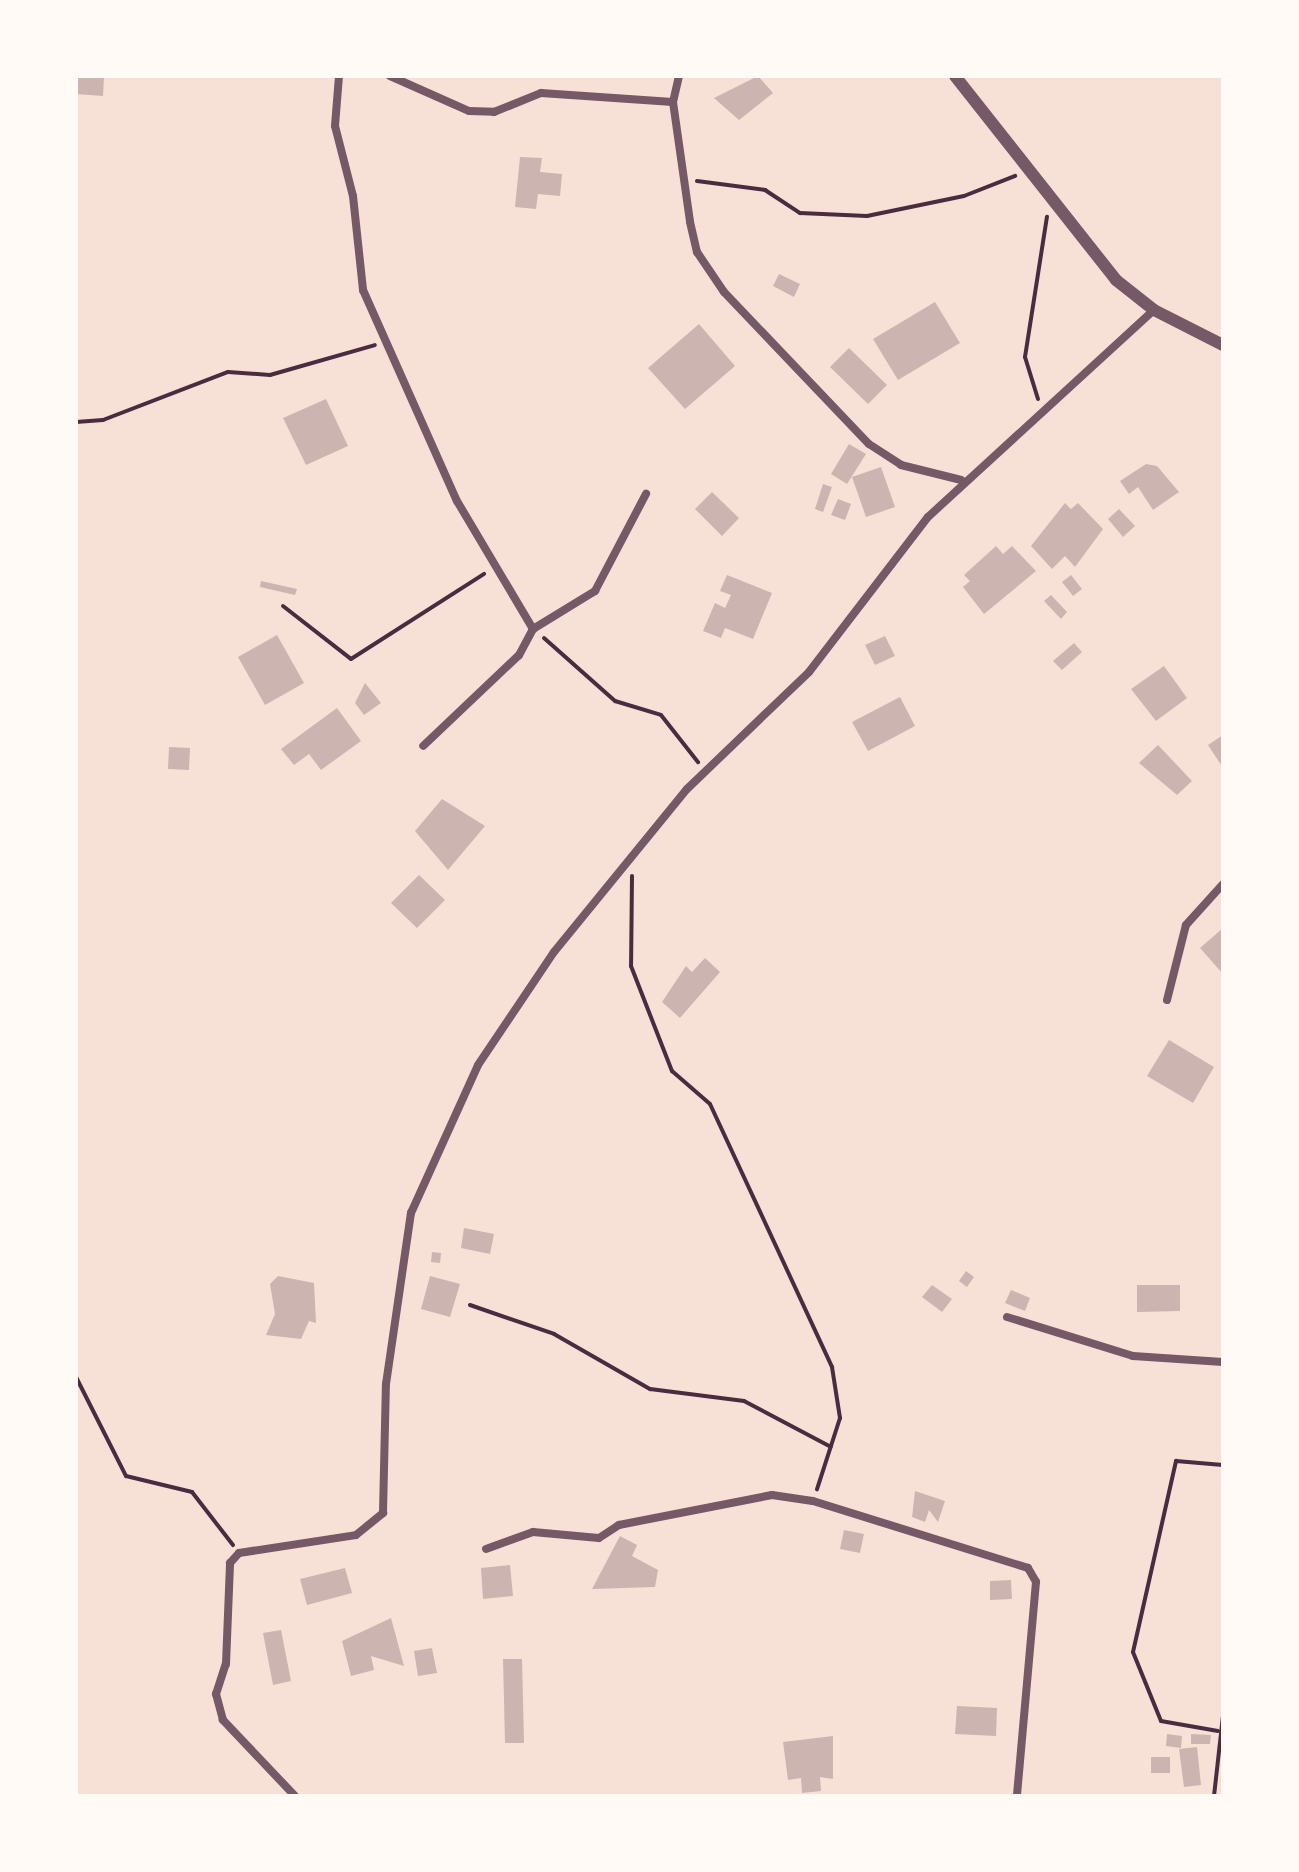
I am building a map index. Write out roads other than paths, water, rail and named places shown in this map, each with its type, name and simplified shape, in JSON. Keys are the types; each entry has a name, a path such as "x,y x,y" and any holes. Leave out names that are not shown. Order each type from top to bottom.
{"street":[{"path":"339,76 335,126 353,196 363,290 389,343 413,412 533,629"},
{"path":"390,76 469,111 494,112 541,93 673,102"},
{"path":"679,76 673,102 697,252 724,292 869,444 901,465 961,480"},
{"path":"955,76 1050,202 1116,280 1154,310 1223,345"},
{"path":"295,1796 223,1720 216,1694 226,1664 230,1563 239,1553 356,1535 383,1513 386,1384 411,1213 432,1155 514,1008 633,858 706,774 809,672 961,480 1154,310"},
{"path":"423,746 519,655 533,629 595,591 646,494"},
{"path":"1167,1000 1186,925 1223,884"},
{"path":"1007,1317 1133,1356 1223,1362"},
{"path":"486,1549 533,1532 599,1538 619,1525 762,1495 813,1501 1035,1573 1017,1796"}]}
